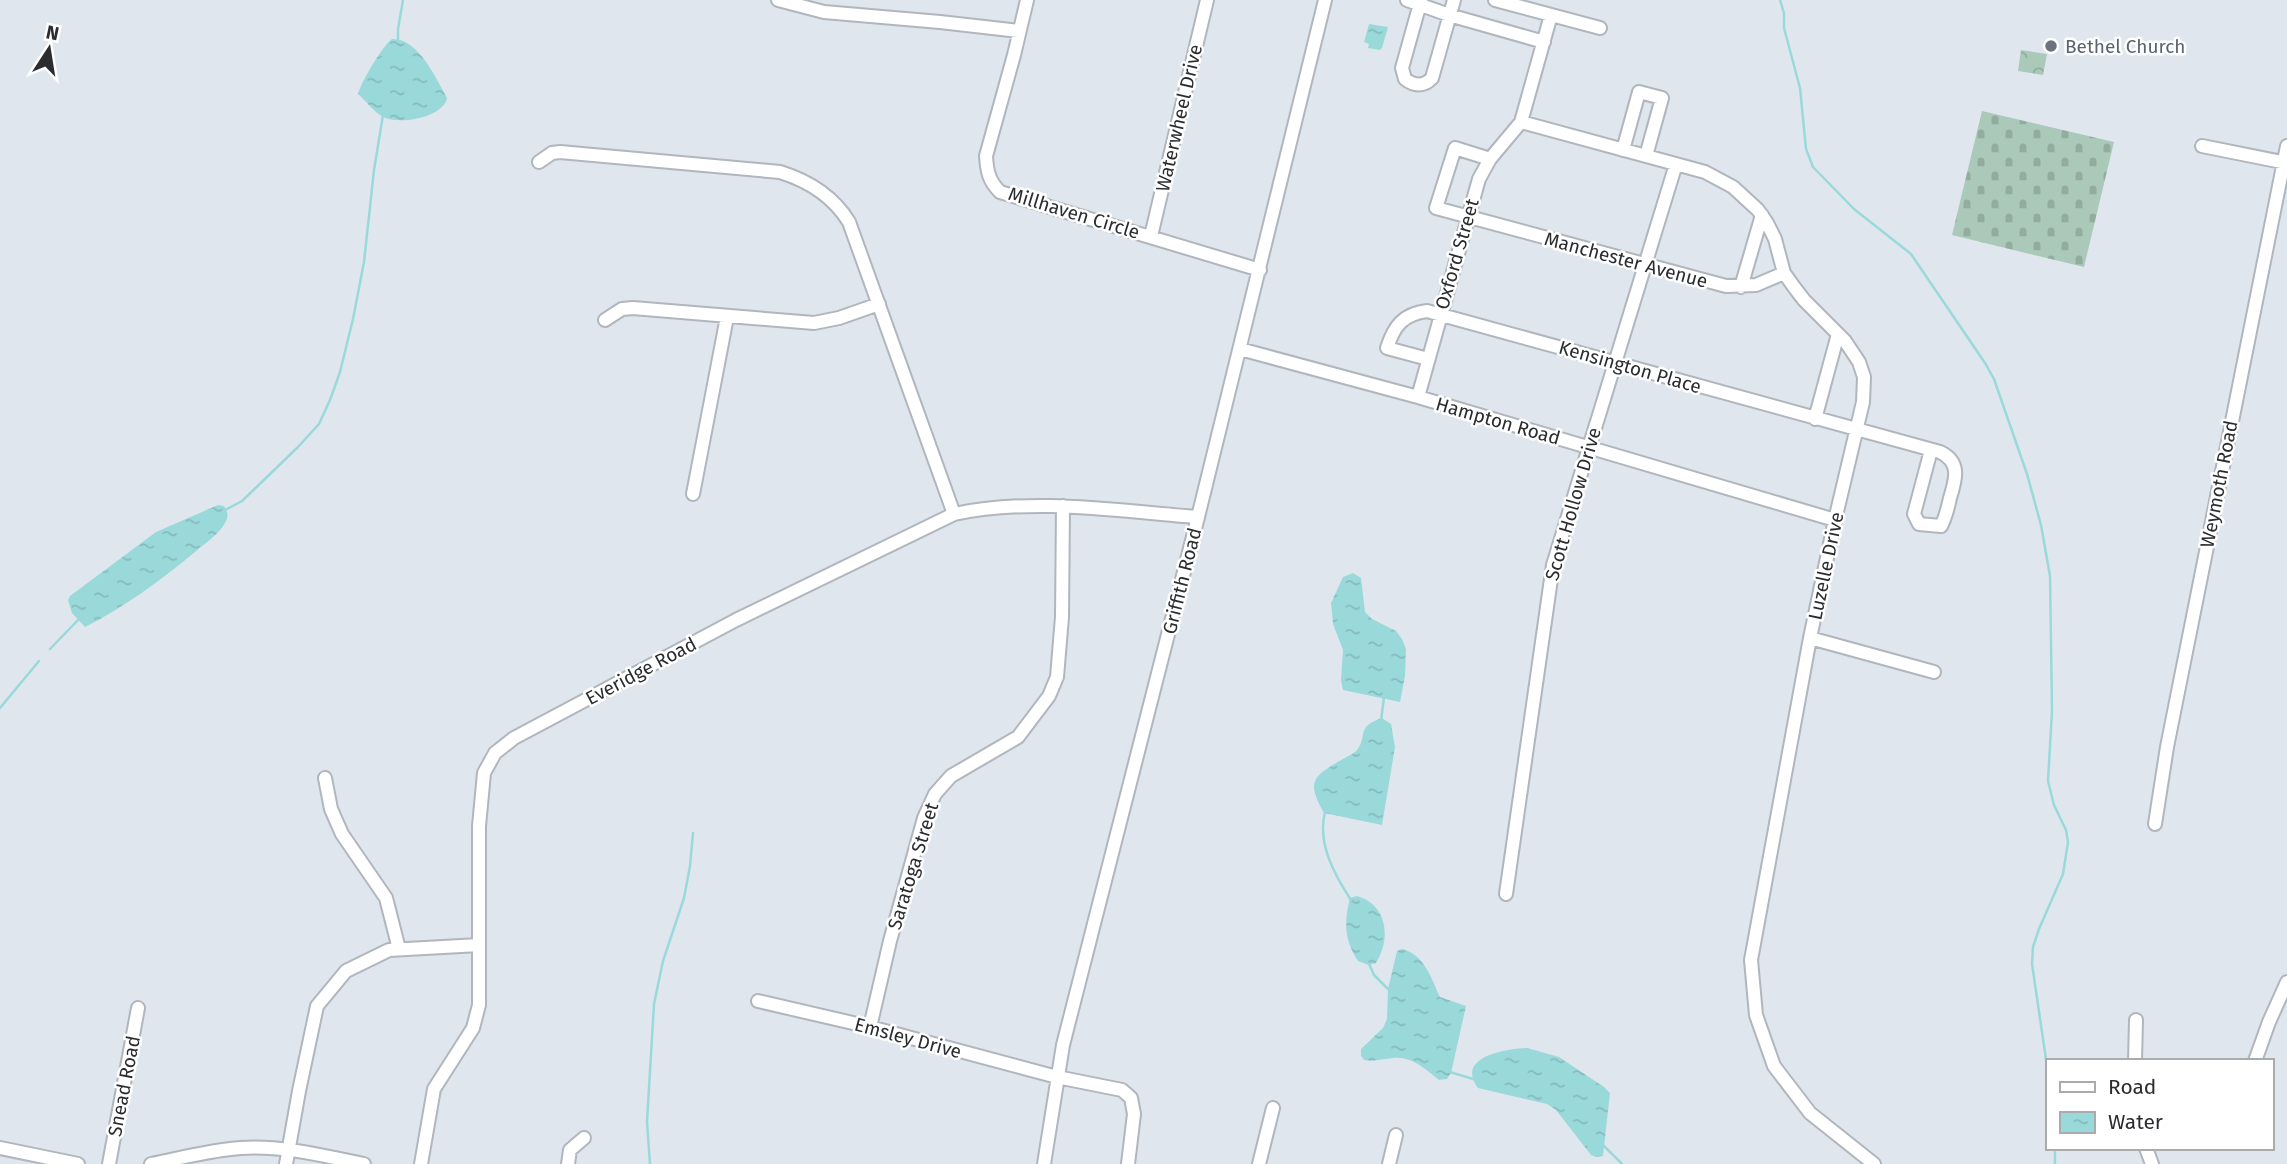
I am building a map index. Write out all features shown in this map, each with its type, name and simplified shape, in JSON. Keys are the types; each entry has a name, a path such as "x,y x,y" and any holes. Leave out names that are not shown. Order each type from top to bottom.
{"street":[{"path":"778,0 824,12 1019,31"},
{"name":"Millhaven Circle","path":"1027,0 986,156 987,172 992,183 1000,191 1260,270"},
{"name":"Waterwheel Drive","path":"1151,236 1207,0"},
{"name":"Griffith Road","path":"1044,1164 1058,1077 1084,963 1260,270 1325,0"},
{"path":"1407,0 1544,42"},
{"path":"1420,2 1402,74 1409,82 1422,85 1432,78 1454,0"},
{"path":"1495,0 1600,28"},
{"path":"1521,122 1551,15"},
{"path":"1623,149 1639,92 1651,95 1662,99 1646,156"},
{"name":"Luzelle Drive","path":"1521,122 1721,179 1746,197 1762,215 1774,239 1784,272 1804,300 1838,334 1859,362 1864,377 1863,402 1810,638 1751,960 1756,1015 1774,1066 1810,1113 1874,1164"},
{"name":"Oxford Street","path":"1418,397 1479,178 1490,159 1521,122"},
{"path":"2202,146 2285,162"},
{"name":"Weymoth Road","path":"2155,824 2170,734 2287,146"},
{"name":"Manchester Avenue","path":"1490,159 1455,148 1437,208 1715,284 1741,287 1756,285 1784,272"},
{"path":"539,162 552,153 560,152 780,172 797,177 824,193 843,212 854,236 954,514"},
{"name":"Scott Hollow Drive","path":"1506,894 1553,565 1676,164"},
{"path":"1741,287 1762,215"},
{"path":"605,320 622,309 633,308 801,324 823,323 879,304"},
{"name":"Kensington Place","path":"1428,359 1387,348 1393,328 1418,312 1440,314 1931,450 1948,457 1956,470 1941,526 1919,524 1914,514 1931,450"},
{"path":"692,494 727,317"},
{"path":"1815,419 1838,334"},
{"name":"Hampton Road","path":"1240,349 1418,397 1835,520"},
{"name":"Everidge Road","path":"421,1164 434,1089 473,1028 479,1006 479,826 484,773 495,753 514,738 736,620 954,514 1000,506 1027,505 1198,517"},
{"name":"Saratoga Street","path":"870,1027 924,818 935,794 951,776 1018,737 1038,713 1057,677 1062,604 1063,506"},
{"path":"1810,638 1934,671"},
{"path":"325,778 331,809 342,834 386,898 399,949"},
{"path":"286,1164 317,1006 346,971 389,950 479,946"},
{"path":"2256,1059 2286,985"},
{"name":"Emsley Drive","path":"758,1000 1058,1077 1122,1090 1131,1098 1134,1114 1128,1164"},
{"name":"Snead Road","path":"109,1164 138,1008"},
{"path":"2135,1059 2136,1020"},
{"path":"1260,1164 1273,1108"},
{"path":"1389,1164 1396,1135"},
{"path":"568,1164 570,1150 584,1138"},
{"path":"0,1148 78,1164"},
{"path":"151,1164 244,1148 289,1150 364,1164"}],"green space":[{"path":"2021,50 2047,54 2043,75 2018,71"},
{"path":"1982,111 2114,142 2084,267 1952,235"}],"water":[{"path":"1369,24 1388,27 1380,50 1368,48 1369,44 1364,42"},
{"path":"392,39 410,45 432,70 447,98 438,111 409,120 390,119 380,115 358,94 373,64"},
{"path":"218,505 224,506 227,511 226,521 220,530 156,583 85,627 72,613 68,600 70,596 156,532"},
{"path":"1353,573 1361,578 1365,612 1372,619 1396,631 1406,649 1400,702 1343,690 1343,650 1333,624 1331,603 1343,577"},
{"path":"1382,718 1391,724 1395,747 1382,825 1324,813 1314,786 1319,775 1356,751 1365,728"},
{"path":"1357,896 1375,907 1384,924 1381,954 1376,963 1369,965 1358,961 1348,938 1348,907 1350,898"},
{"path":"1402,949 1422,962 1440,997 1466,1006 1451,1073 1447,1079 1439,1080 1418,1064 1406,1059 1368,1061 1361,1056 1361,1049 1383,1028 1387,1019 1388,989 1397,951"},
{"path":"1527,1048 1559,1057 1610,1093 1603,1156 1591,1155 1556,1110 1547,1104 1478,1088 1473,1069 1478,1062 1496,1053"}],"waterway":[{"path":"398,42 403,0"},
{"path":"1780,0 1784,13 1784,28 1800,88 1806,149 1813,167 1854,209 1911,254 1985,363 1994,379 2027,474 2041,525 2050,576 2052,711 2048,781 2068,842 2063,874 2033,947 2032,964 2046,1059"},
{"path":"225,510 242,501 298,447 319,424 330,400 340,372 364,262 383,115"},
{"path":"50,649 80,618"},
{"path":"0,708 39,661"},
{"path":"1381,721 1384,697"},
{"path":"1325,812 1325,847 1333,869 1351,900"},
{"path":"650,1164 647,1122 654,1004 663,961 684,898 693,833"},
{"path":"1369,964 1374,975 1388,989"},
{"path":"1450,1072 1473,1079"},
{"path":"1602,1144 1622,1164"},
{"path":"2055,1150 2055,1164"}],"place":[{"name":"Bethel Church","path":"2051,46"}]}
